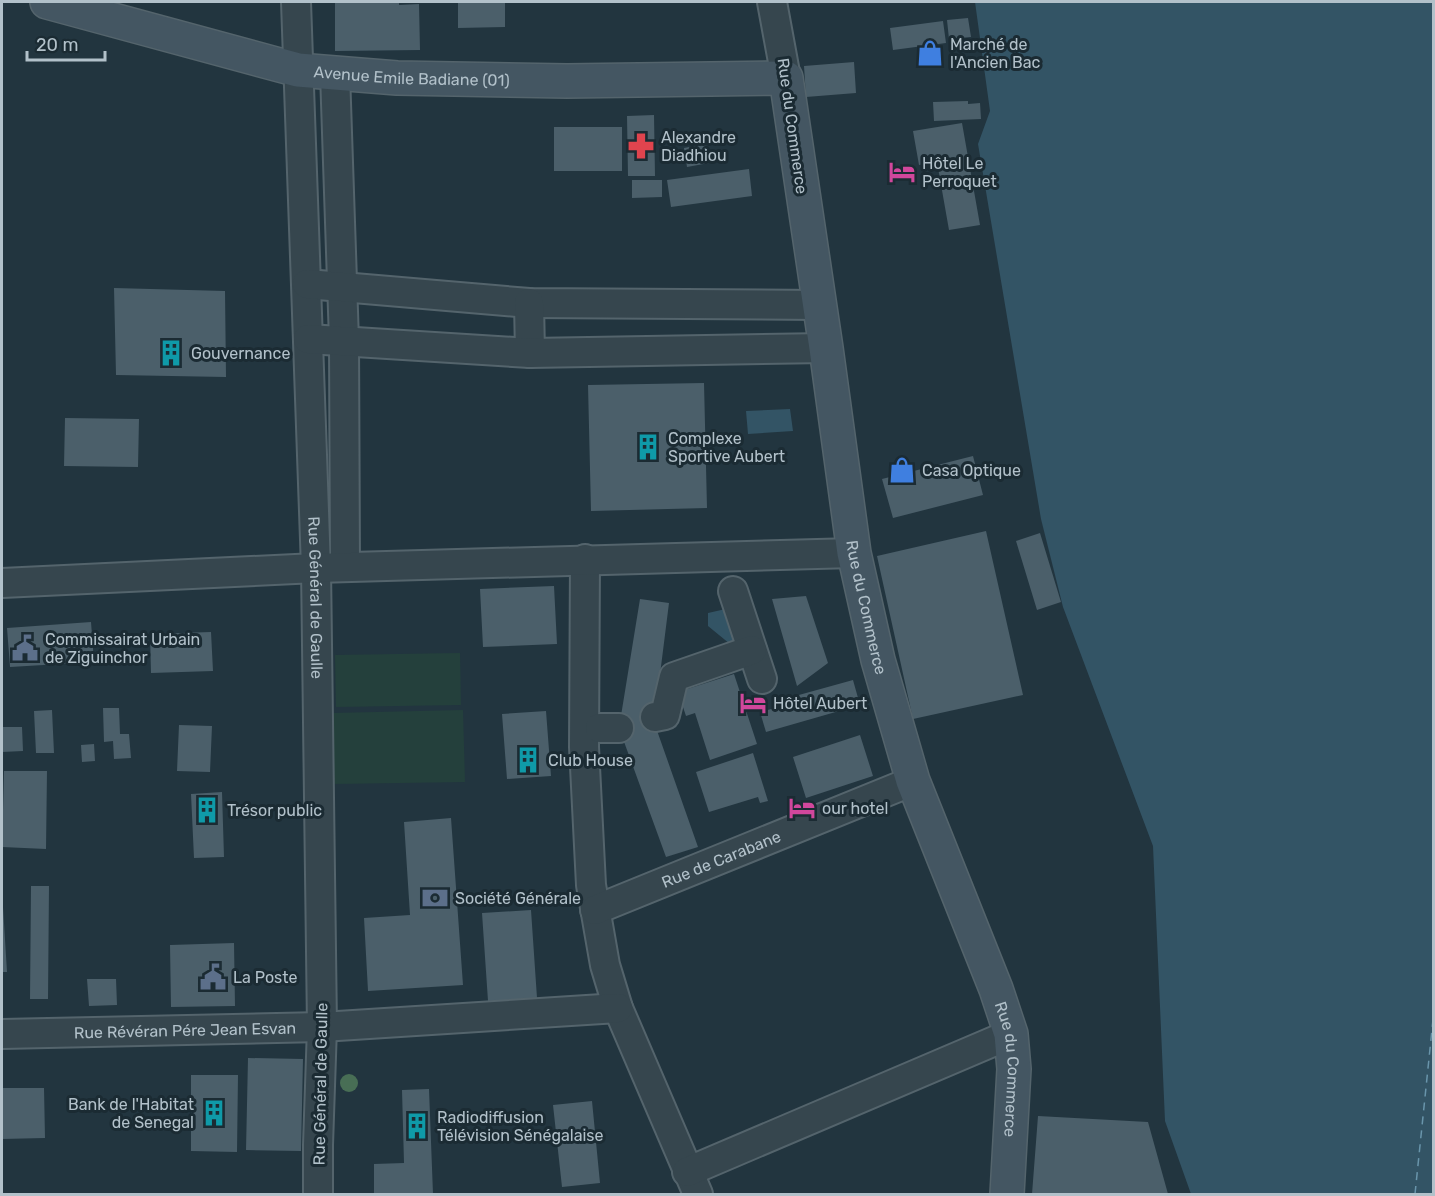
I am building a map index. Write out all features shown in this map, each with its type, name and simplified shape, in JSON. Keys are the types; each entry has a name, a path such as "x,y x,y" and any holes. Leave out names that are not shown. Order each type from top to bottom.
{"street":[{"name":"Avenue Emile Badiane (01)","path":"47,2 298,70 397,78 567,81 786,78"},
{"name":"Rue Général de Gaulle","path":"296,2 316,568 321,1027 318,1194"},
{"name":"Rue du Commerce","path":"772,2 786,78 854,553 878,660 913,781 996,989 1011,1034 1014,1070 1007,1194"},
{"name":"Rue Général de Gaulle","path":"335,73 344,341 345,567"},
{"path":"307,284 529,303 819,305"},
{"path":"529,303 530,353"},
{"path":"308,339 530,353 826,348"},
{"path":"2,583 316,568 854,553"},
{"path":"585,559 584,747 591,885 595,910 605,965 618,1008 692,1183 1011,1034"},
{"path":"732,591 762,679"},
{"path":"655,717 665,715 674,677 752,650"},
{"name":"Rue de Carabane","path":"595,910 913,781"},
{"name":"Rue Révéran Pére Jean Esvan","path":"2,1034 321,1027 618,1008"}],"green space":[{"path":"460,653 461,705 336,707 335,655"},
{"path":"463,710 465,782 334,784 332,713"}],"water":[{"path":"975,2 1433,2 1433,1194 1191,1194 1165,1121 1153,846 1063,607 1041,519 978,144 990,111"},
{"path":"790,409 793,431 748,434 746,411"},
{"path":"730,608 741,641 730,644 708,626 708,613"}],"building":[{"path":"335,2 419,4 420,50 335,51"},
{"path":"458,2 505,2 505,27 458,28"},
{"path":"968,18 971,37 949,39 947,20"},
{"path":"943,21 946,43 893,50 890,28"},
{"path":"854,62 856,93 806,97 804,66"},
{"path":"968,101 968,104 980,103 981,119 934,121 933,102"},
{"name":"Alexandre Diadhiou","path":"654,115 655,176 628,176 627,116"},
{"path":"962,123 980,225 949,230 937,162 919,165 913,131"},
{"path":"554,127 622,127 622,171 554,171"},
{"path":"705,144 709,163 687,167 684,148"},
{"path":"749,169 752,196 671,207 667,180"},
{"path":"632,180 662,180 662,197 632,198"},
{"name":"Gouvernance","path":"114,288 225,291 226,377 116,375"},
{"name":"Complexe Sportive Aubert","path":"704,383 707,508 591,511 588,385"},
{"path":"65,418 139,419 138,467 64,466"},
{"path":"973,456 983,495 893,518 882,479"},
{"path":"986,531 1023,695 913,719 877,556"},
{"path":"1040,533 1061,602 1037,610 1016,541"},
{"path":"554,586 557,644 483,647 480,589"},
{"path":"806,596 828,663 797,686 772,599"},
{"path":"640,599 669,603 654,722 698,847 666,857 619,728"},
{"path":"91,622 94,662 10,667 7,628"},
{"path":"211,632 213,671 151,673 150,634"},
{"path":"734,674 757,744 710,760 695,713 686,716 678,692"},
{"path":"853,680 860,705 766,732 760,712 790,704 788,698"},
{"path":"103,708 119,708 120,734 129,734 131,758 114,759 113,741 104,742"},
{"path":"52,710 54,753 36,753 34,711"},
{"name":"Club House","path":"546,711 551,776 507,779 502,714"},
{"path":"179,725 212,726 210,772 177,771"},
{"path":"2,727 22,727 23,751 2,752"},
{"path":"860,735 873,776 806,798 793,757"},
{"path":"94,744 95,761 82,762 81,745"},
{"path":"753,753 768,801 760,803 758,797 709,812 696,772"},
{"path":"4,771 47,771 46,849 2,847"},
{"name":"Trésor public","path":"222,792 224,857 194,858 191,794"},
{"path":"451,818 463,985 368,991 364,918 410,915 404,822"},
{"path":"31,886 49,886 48,999 30,999"},
{"path":"3,907 7,972 2,972"},
{"path":"531,910 537,998 488,1001 482,913"},
{"path":"234,943 235,1006 171,1007 170,945"},
{"path":"87,979 116,979 117,1005 89,1006"},
{"path":"248,1058 303,1059 301,1151 246,1150"},
{"name":"Bank de l'Habitat de Senegal","path":"191,1075 238,1075 237,1152 191,1151"},
{"path":"2,1088 44,1088 45,1138 2,1139"},
{"name":"Radiodiffusion Télévision Sénégalaise","path":"429,1089 433,1194 374,1194 374,1164 404,1163 402,1090"},
{"path":"592,1101 600,1183 562,1187 553,1105"},
{"path":"1038,1116 1148,1122 1168,1194 1032,1194"}],"ferry route":[{"path":"1415,1194 1434,1010"}],"place":[{"name":"Marché de l'Ancien Bac","path":"930,53"},
{"name":"Alexandre Diadhiou","path":"641,146"},
{"name":"Hôtel Le Perroquet","path":"902,172"},
{"name":"Gouvernance","path":"171,353"},
{"name":"Complexe Sportive Aubert","path":"648,447"},
{"name":"Casa Optique","path":"902,470"},
{"name":"Commissairat Urbain de Ziguinchor","path":"25,648"},
{"name":"Hôtel Aubert","path":"753,703"},
{"name":"Club House","path":"528,760"},
{"name":"our hotel","path":"802,808"},
{"name":"Trésor public","path":"207,810"},
{"name":"Société Générale","path":"435,898"},
{"name":"La Poste","path":"213,977"},
{"name":"Bank de l'Habitat de Senegal","path":"214,1113"},
{"name":"Radiodiffusion Télévision Sénégalaise","path":"417,1126"}]}
